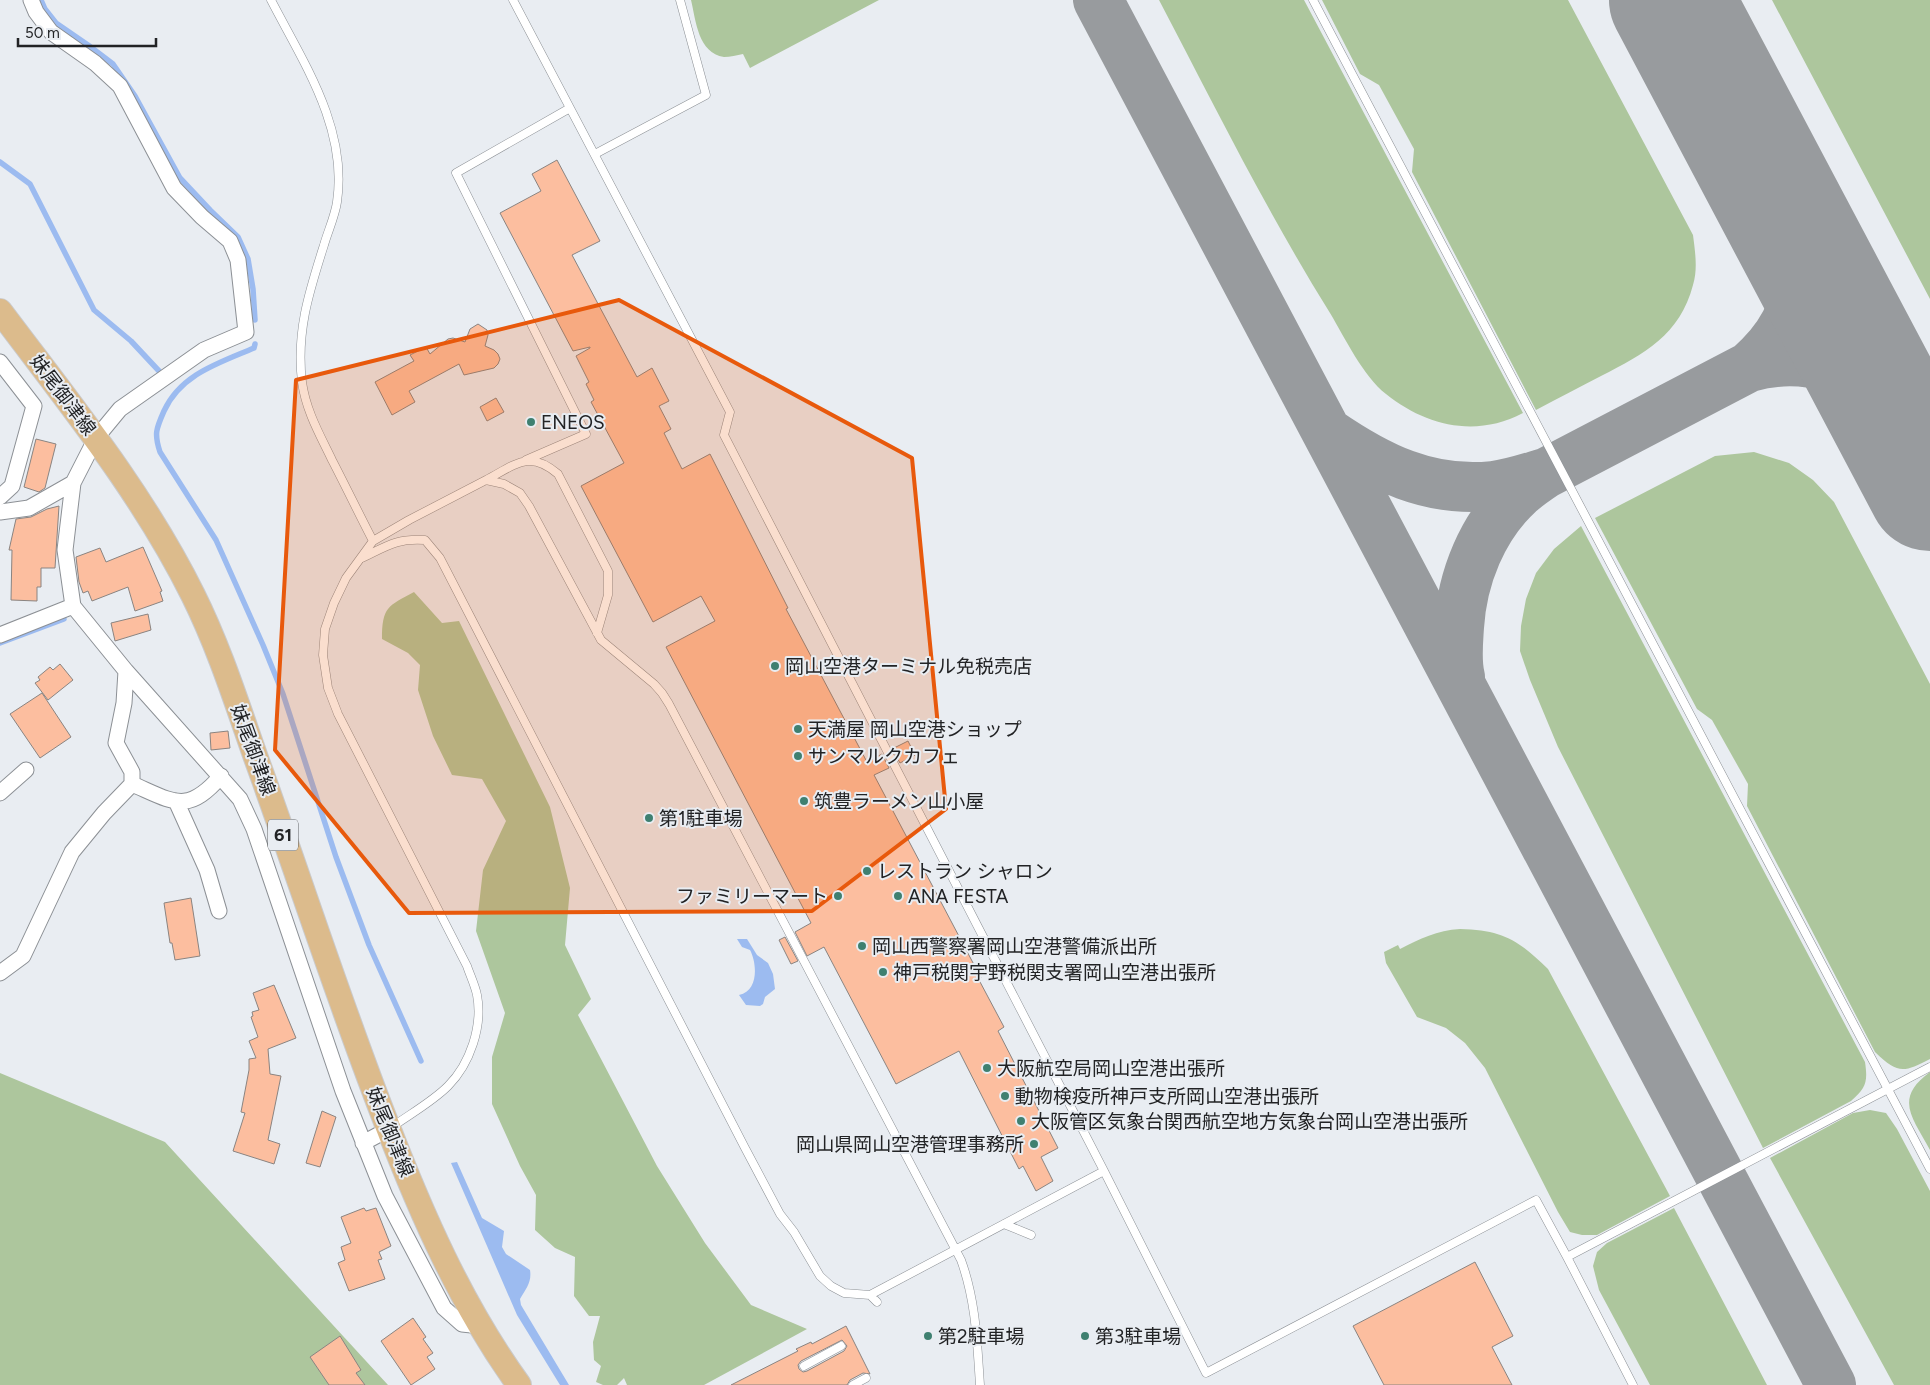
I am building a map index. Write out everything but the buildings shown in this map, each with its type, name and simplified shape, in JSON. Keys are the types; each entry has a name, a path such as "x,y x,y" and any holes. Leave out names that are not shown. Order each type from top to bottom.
{"main road":[{"name":"妹尾御津線","path":"0,312 96,438 148,514 193,595 218,652 265,781 355,1042 425,1219 496,1354 519,1385"}],"street":[{"path":"31,0 36,12 51,32 95,63 120,86 174,188 230,242 238,260 246,332 204,350 127,404 96,438 72,483 65,550 72,606 126,671 240,799 254,829 343,1091 362,1143 385,1196 444,1308 462,1324 481,1326"},
{"path":"0,362 34,406 12,486 0,497"},
{"path":"0,512 29,508 72,483"},
{"path":"0,635 72,606"},
{"path":"0,973 23,956 72,852 104,813 132,784 132,772 116,743 124,703 126,671"},
{"path":"0,793 26,770"},
{"path":"132,784 176,801 190,802 211,788 221,776"},
{"path":"176,801 207,870 219,911"},
{"path":"362,1143 389,1130"}],"lane":[{"path":"270,0 322,99 336,150 339,174 337,203 307,301 302,328 300,356 303,384 310,415 373,541"},
{"path":"513,0 730,412 724,434 1104,1170 1206,1373 1536,1200 1633,1385"},
{"path":"594,154 706,95 680,0"},
{"path":"1313,0 1930,1169"},
{"path":"389,1130 448,1086 461,1070 472,1046 478,1019 477,995 467,966 342,722 328,688 323,655 325,629 342,586 373,541 486,480 586,434 456,173 570,108"},
{"path":"526,460 546,464 558,474 608,571 608,595 597,633"},
{"path":"486,480 504,484 520,493 529,506 597,633 608,648 654,684 669,704 956,1249 972,1295 980,1385"},
{"path":"361,559 406,538 425,540 440,558 780,1214 794,1232 820,1276 831,1286 844,1293 870,1295 1104,1170"},
{"path":"1567,1257 1930,1067"},
{"path":"1004,1224 1031,1235"},
{"path":"870,1295 877,1302"},
{"path":"804,1366 841,1346"},
{"path":"853,1385 866,1378"}],"highlighted area":[{"path":"619,300 912,458 946,809 812,911 409,913 275,750 296,380"}],"green space":[{"path":"691,0 879,0 750,68 743,54 724,57 715,54 703,43"},
{"path":"1159,0 1304,0 1523,413 1505,421 1487,425 1452,425 1435,421 1401,405 1386,394 1370,377 1355,356 1284,236"},
{"path":"1322,0 1568,0 1693,235 1696,260 1695,279 1687,302 1670,330 1646,351 1632,360 1536,410 1412,172 1414,149 1379,85 1360,74"},
{"path":"1772,0 1930,0 1930,299"},
{"path":"1754,452 1789,463 1813,480 1834,502 1930,684 1930,1059 1907,1069 1895,1068 1875,1052 1747,806 1748,784 1712,720 1697,709 1595,518 1715,456"},
{"path":"1581,526 1865,1062 1865,1084 1851,1101 1763,1148 1558,747 1520,651 1521,626 1526,599 1536,573 1554,549"},
{"path":"414,592 442,623 459,621 550,807 570,888 565,945 591,999 578,1015 657,1166 705,1243 751,1305 807,1329 704,1385 627,1385 624,1378 617,1385 603,1385 596,1382 601,1366 594,1360 593,1342 600,1316 589,1316 574,1296 575,1257 555,1248 535,1230 536,1195 520,1166 492,1104 492,1057 505,1013 476,931 483,870 506,821 482,779 452,775 433,736 418,690 420,665 408,653 382,639 383,620 388,609"},
{"path":"1460,929 1499,934 1509,938 1528,951 1548,969 1670,1196 1597,1235 1582,1235 1570,1232 1485,1068 1465,1043 1446,1028 1417,1017 1386,963 1384,952 1398,945 1400,949 1436,933"},
{"path":"1930,1072 1930,1150 1913,1118 1909,1100 1912,1091"},
{"path":"0,1073 165,1142 388,1385 0,1385"},
{"path":"1870,1110 1886,1113 1897,1129 1930,1191 1930,1385 1894,1385 1770,1158 1853,1113"},
{"path":"1674,1208 1767,1385 1650,1385 1599,1290 1593,1266 1597,1252 1607,1243"}],"water":[{"path":"737,939 747,939 757,955 768,963 773,974 775,989 765,997 763,1004 760,1006 746,1005 739,995 750,988 755,976 755,969 750,950 742,947"},
{"path":"457,1162 482,1218 504,1231 502,1247 506,1254 530,1270 529,1282 520,1299 521,1305 569,1385 560,1385 517,1315 451,1163"}],"waterway":[{"path":"41,0 45,9 56,23 113,64 135,96 180,178 238,237 248,259 253,289 255,320"},
{"path":"0,162 30,184 94,310 131,341 159,371"},
{"path":"255,344 254,348 202,371 180,388 171,398 159,422 157,432 158,446 216,540 263,645 283,694 336,857 369,945 421,1061"},
{"path":"0,643 64,619"}],"taxiway":[{"path":"1098,0 1831,1385"},
{"path":"1749,367 1779,333 1792,307 1798,277 1798,257 1792,231"},
{"path":"1460,677 1458,652 1461,609 1464,590 1476,554 1494,521 1506,507 1522,490 1546,473 1749,367 1780,362 1810,363 1838,371 1865,388 1875,397 1899,430"},
{"path":"1327,432 1365,456 1405,475 1447,485 1493,486 1545,473"}],"runway":[{"path":"1671,0 1930,489"}],"place":[{"name":"ENEOS","path":"531,422"},
{"name":"岡山空港ターミナル免税売店","path":"775,666"},
{"name":"天満屋 岡山空港ショップ","path":"798,729"},
{"name":"サンマルクカフェ","path":"798,756"},
{"name":"筑豊ラーメン山小屋","path":"804,801"},
{"name":"第1駐車場","path":"649,818"},
{"name":"レストラン シャロン","path":"867,871"},
{"name":"ファミリーマート","path":"838,896"},
{"name":"ANA FESTA","path":"898,896"},
{"name":"岡山西警察署岡山空港警備派出所","path":"862,946"},
{"name":"神戸税関宇野税関支署岡山空港出張所","path":"883,972"},
{"name":"大阪航空局岡山空港出張所","path":"987,1068"},
{"name":"動物検疫所神戸支所岡山空港出張所","path":"1005,1096"},
{"name":"大阪管区気象台関西航空地方気象台岡山空港出張所","path":"1021,1121"},
{"name":"岡山県岡山空港管理事務所","path":"1034,1144"},
{"name":"第2駐車場","path":"928,1336"},
{"name":"第3駐車場","path":"1085,1336"}]}
